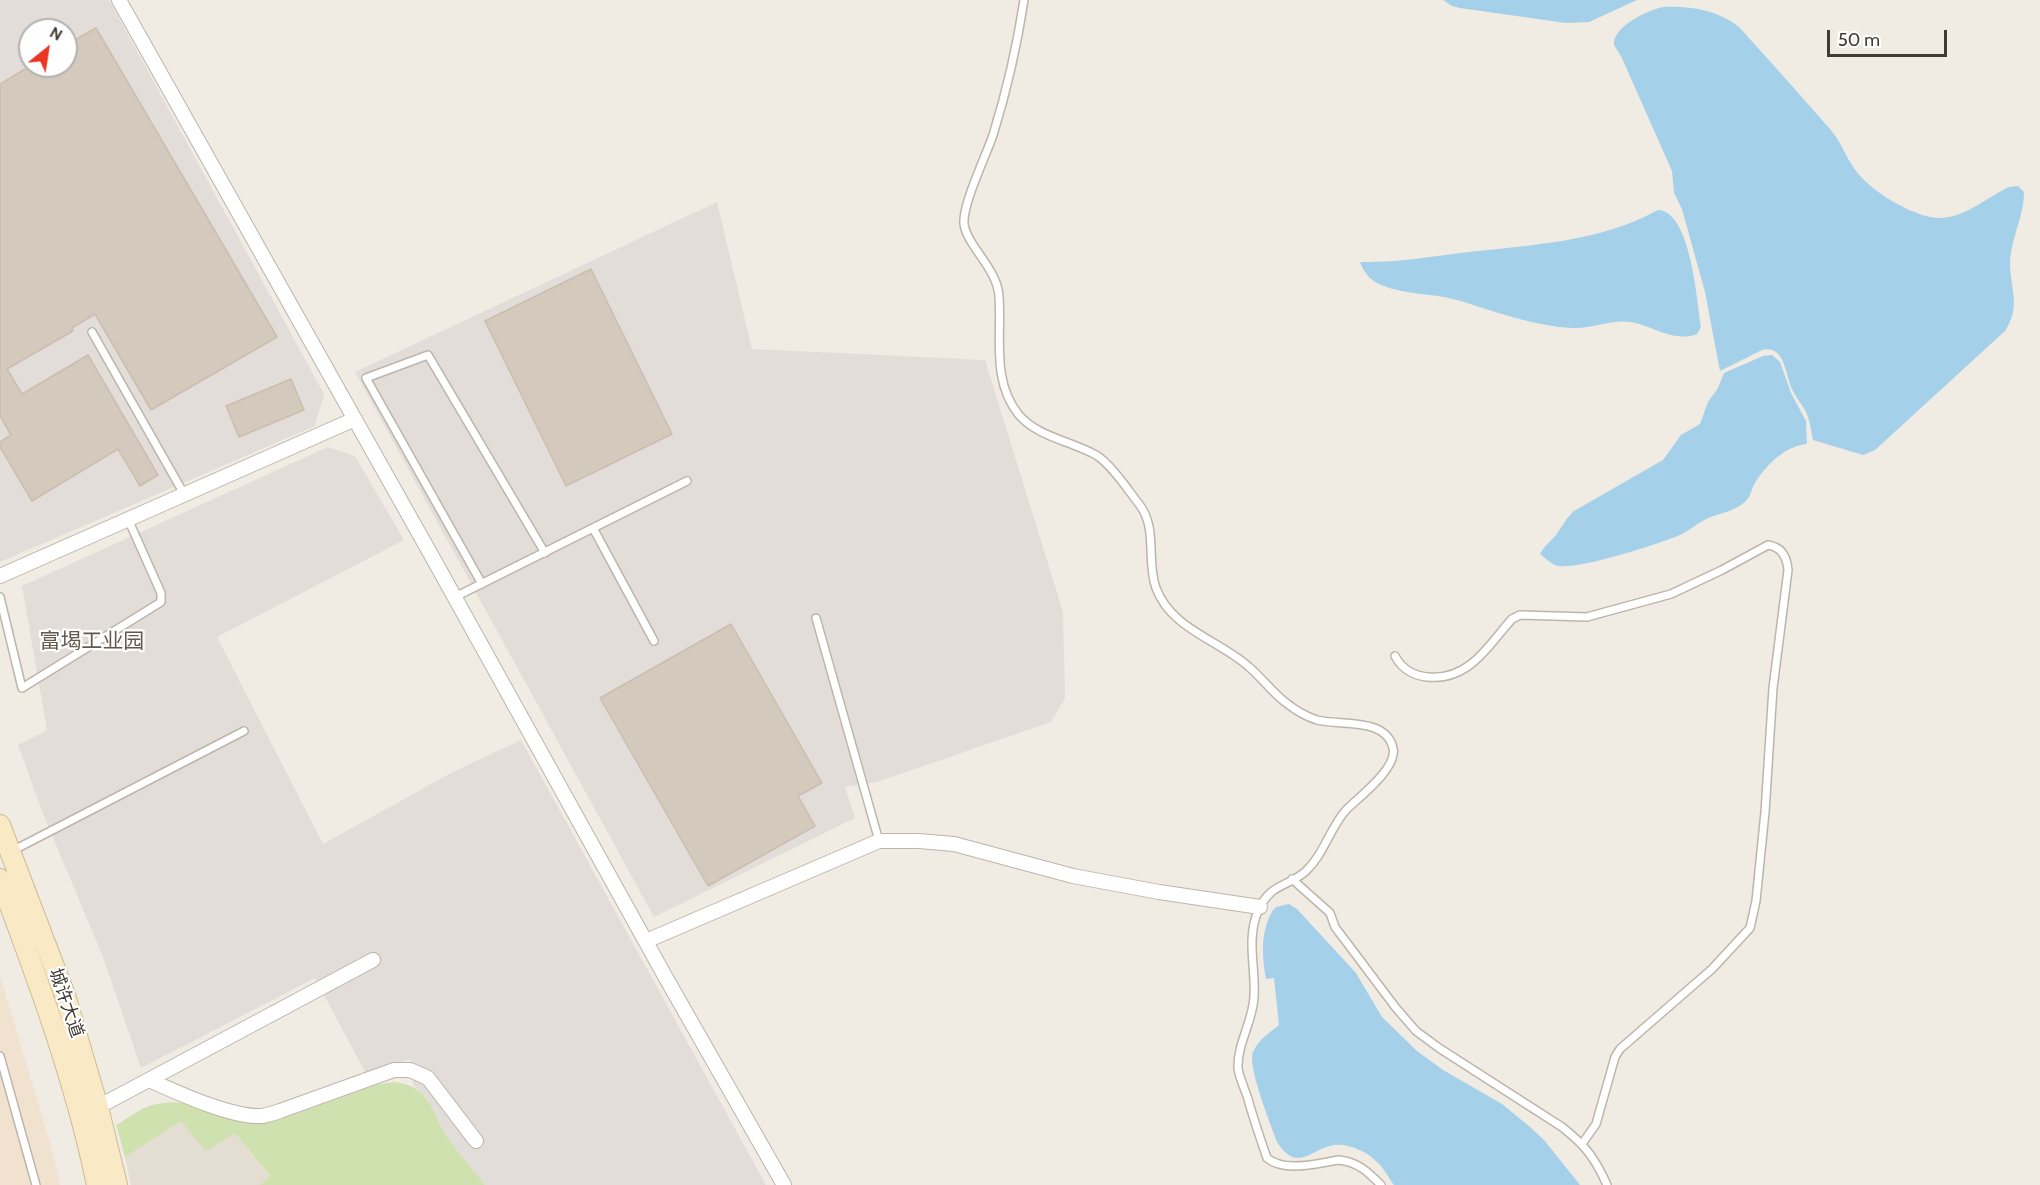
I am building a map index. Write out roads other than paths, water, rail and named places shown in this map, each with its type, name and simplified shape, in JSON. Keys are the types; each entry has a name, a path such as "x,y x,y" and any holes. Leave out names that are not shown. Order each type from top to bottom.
{"main road":[{"name":"城许大道","path":"0,825 64,995 98,1107 117,1185"},
{"name":"城许大道","path":"0,879 46,1002 81,1117 97,1185"}],"street":[{"path":"119,0 784,1185"},
{"path":"0,576 356,419"},
{"path":"646,941 879,841 954,844 1094,881 1260,907"},
{"path":"98,1107 373,960"},
{"path":"149,1080 216,1106 241,1114 261,1116 394,1070 410,1070 428,1078 476,1141"}],"lane":[{"path":"1024,0 1016,48 1002,104 980,173 968,202 964,224 992,273 998,289 1000,367 1012,404 1028,423 1043,433 1099,457 1142,508 1149,523 1153,578 1156,588 1166,607 1181,622 1247,665 1283,701 1301,714 1326,722 1361,724 1373,728 1385,734 1392,745 1393,758 1386,769 1342,815 1305,872 1270,891 1260,907 1253,925 1251,967 1254,999 1244,1032 1238,1068 1267,1158 1278,1164 1287,1165 1348,1161 1367,1170 1381,1185"},
{"path":"92,332 184,495"},
{"path":"482,584 366,378 428,355 545,552"},
{"path":"455,597 687,482"},
{"path":"0,597 22,688 161,602 161,593 128,519"},
{"path":"593,528 654,641"},
{"path":"1395,656 1402,667 1414,674 1431,678 1444,676 1472,663 1512,619 1520,615 1587,617 1671,594 1768,545 1780,550 1786,557 1788,570 1773,688 1765,812 1756,901 1750,928 1712,969 1620,1049 1596,1124 1582,1143"},
{"path":"816,618 879,841"},
{"path":"10,852 244,731"},
{"path":"1292,879 1330,913 1335,927 1416,1031 1562,1127 1582,1143 1596,1161 1606,1185"},
{"path":"0,1056 36,1185"}],"water":[{"path":"1443,0 1637,0 1589,22 1566,23 1460,8"},
{"path":"1663,7 1703,10 1731,21 1739,27 1834,134 1861,176 1880,193 1904,208 1928,216 1948,217 1966,211 2009,187 2018,186 2024,192 2011,253 2014,302 2011,321 2005,331 1875,450 1863,455 1813,440 1807,415 1794,394 1783,363 1776,352 1770,349 1762,350 1720,371 1705,292 1682,209 1674,193 1672,171 1614,45 1619,32 1632,20"},
{"path":"1658,210 1669,214 1678,225 1685,241 1694,279 1701,327 1697,334 1672,335 1624,321 1579,328 1557,327 1457,300 1390,288 1371,278 1360,262 1385,262 1562,241 1612,230"},
{"path":"1772,355 1780,362 1791,393 1806,421 1807,444 1792,448 1772,462 1756,481 1746,501 1733,509 1708,518 1680,535 1602,560 1559,566 1540,554 1574,511 1663,460 1681,435 1700,424 1708,402 1718,388 1724,373 1763,356"},
{"path":"1289,904 1297,909 1356,973 1382,1017 1417,1051 1443,1070 1502,1104 1530,1127 1544,1140 1580,1185 1394,1185 1373,1158 1351,1147 1334,1145 1298,1158 1291,1157 1284,1151 1277,1142 1265,1110 1256,1082 1252,1059 1258,1043 1279,1025 1274,978 1266,979 1263,944 1266,927 1273,910"}],"district":[{"name":"富堨工业园","path":"92,642"}]}
